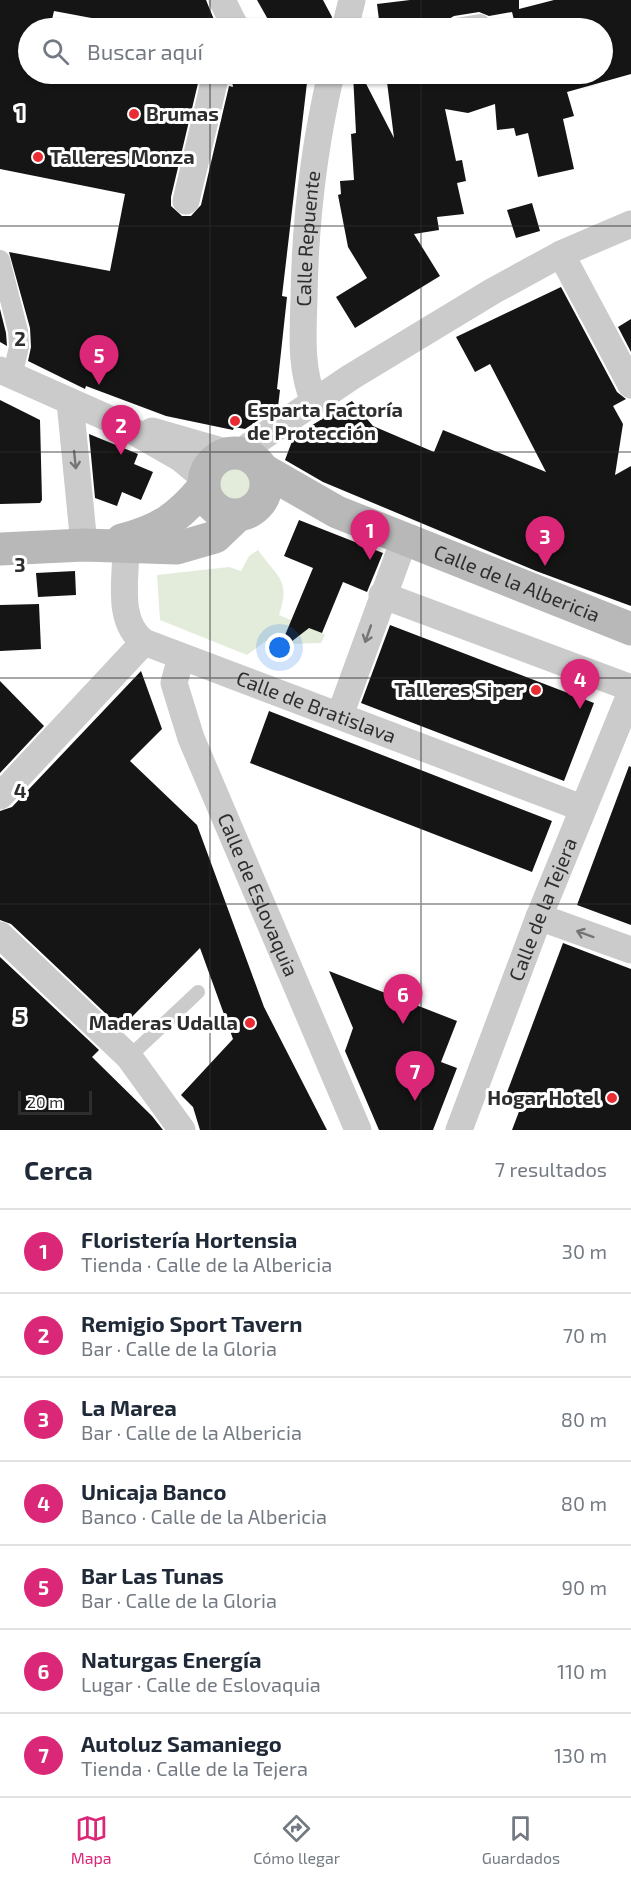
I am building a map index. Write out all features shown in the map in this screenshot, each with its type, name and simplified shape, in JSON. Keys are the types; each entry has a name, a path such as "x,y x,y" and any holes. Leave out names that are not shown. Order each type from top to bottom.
{"main road":[{"path":"0,549 104,546 177,548 215,537 242,514 258,505 264,494 265,479 249,461 214,461 204,483 172,521 148,533 104,546"},
{"name":"Calle de la Albericia","path":"249,461 337,512 631,628"},
{"path":"204,483 215,509 242,514"},
{"name":"Calle de la Albericia","path":"242,514 284,507 337,512"}],"street":[{"path":"222,0 231,18"},
{"path":"186,201 204,115 213,84"},
{"name":"Calle Repuente","path":"314,402 302,365 305,236 322,109 328,84"},
{"path":"119,423 249,461 249,446 314,402 493,291 561,254 631,224"},
{"path":"561,254 631,385"},
{"path":"0,260 18,331 19,347 6,373 119,423 180,458 204,483"},
{"path":"0,796 144,642 133,635 104,546 70,402"},
{"path":"340,715 404,540"},
{"path":"382,595 631,690"},
{"name":"Calle de Bratislava","path":"144,642 582,808"},
{"name":"Calle de Eslovaquia","path":"181,657 174,683 191,738 358,1130"},
{"name":"Calle de la Tejera","path":"459,1130 539,917 631,690"},
{"path":"539,917 631,950"},
{"path":"0,935 129,1057 182,1130"}],"lane":[{"path":"129,1057 198,992"}],"green space":[{"path":"234,464 246,470 252,482 246,494 234,500 222,494 216,482 222,470"},
{"path":"258,550 277,574 283,586 284,594 279,615 325,635 321,643 288,644 278,632 247,655 160,620 157,575 229,567 241,571 249,556"}],"building":[{"path":"0,0 206,0 213,18 91,18 54,11 52,18 18,18 18,84 198,84 171,197 171,206 182,216 191,216 201,205 229,86 233,87 233,84 307,84 282,296 287,297 277,389 280,390 278,407 245,429 234,427 233,430 166,416 86,386 85,389 28,361 31,347 30,328 9,252 110,271 125,194 0,169"},
{"path":"257,0 323,0 332,17 332,18 267,18"},
{"path":"410,0 519,0 519,9 554,0 631,0 631,74 613,79 613,18 514,18 512,12 489,16 479,12 450,18 379,18 377,4"},
{"path":"354,84 366,84 394,138 387,84 595,84 567,92 574,116 563,119 574,169 538,177 528,133 516,136 514,128 497,130 495,104 468,113 445,109 456,161 462,160 466,181 457,183 464,214 437,217 439,230 414,234 440,276 355,328 336,297 367,278 348,247 338,195 341,194 340,181 354,180 351,134 356,133"},
{"path":"532,203 540,231 516,238 507,210"},
{"path":"561,287 617,392 626,399 613,406 623,424 615,475 631,466 631,606 536,571 323,482 285,460 294,436 352,401 373,426 434,452 443,430 546,472 490,364 475,372 456,337"},
{"path":"0,309 6,333 7,346 0,342"},
{"path":"631,319 631,352 618,327"},
{"path":"0,400 40,420 42,500 40,503 0,504"},
{"path":"89,434 138,454 134,464 153,472 141,500 122,492 117,506 95,498"},
{"path":"299,520 383,553 367,592 343,582 322,633 309,628 278,652 313,568 284,556"},
{"path":"75,571 76,595 38,597 36,573"},
{"path":"39,604 41,649 0,651 0,605"},
{"path":"390,625 594,703 564,781 361,703"},
{"path":"141,671 162,729 130,761 197,825 264,1007 327,1130 200,1130 193,1107 181,1095 233,1039 200,948 121,1028 11,924 0,920 0,811 12,807"},
{"path":"0,681 44,726 0,773"},
{"path":"269,711 552,821 532,872 250,763"},
{"path":"629,766 631,767 631,925 577,905"},
{"path":"563,943 631,969 631,1130 512,1130 523,1101 506,1095"},
{"path":"0,957 99,1050 92,1057 152,1116 163,1130 0,1130"},
{"path":"329,971 457,1021 441,1062 457,1068 433,1130 379,1130 345,1051 353,1028"}],"place":[{"name":"Brumas","path":"134,114"},
{"name":"Talleres Monza","path":"38,157"},
{"name":"Bar Las Tunas","path":"99,385"},
{"name":"Esparta Factoría de Protección","path":"235,421"},
{"name":"Remigio Sport Tavern","path":"121,455"},
{"name":"Floristería Hortensia","path":"370,560"},
{"name":"La Marea","path":"545,566"},
{"name":"Talleres Siper","path":"536,690"},
{"name":"Unicaja Banco","path":"580,709"},
{"name":"Maderas Udalla","path":"250,1023"},
{"name":"Naturgas Energía","path":"403,1024"},
{"name":"Hogar Hotel","path":"612,1098"},
{"name":"Autoluz Samaniego","path":"415,1101"}]}
